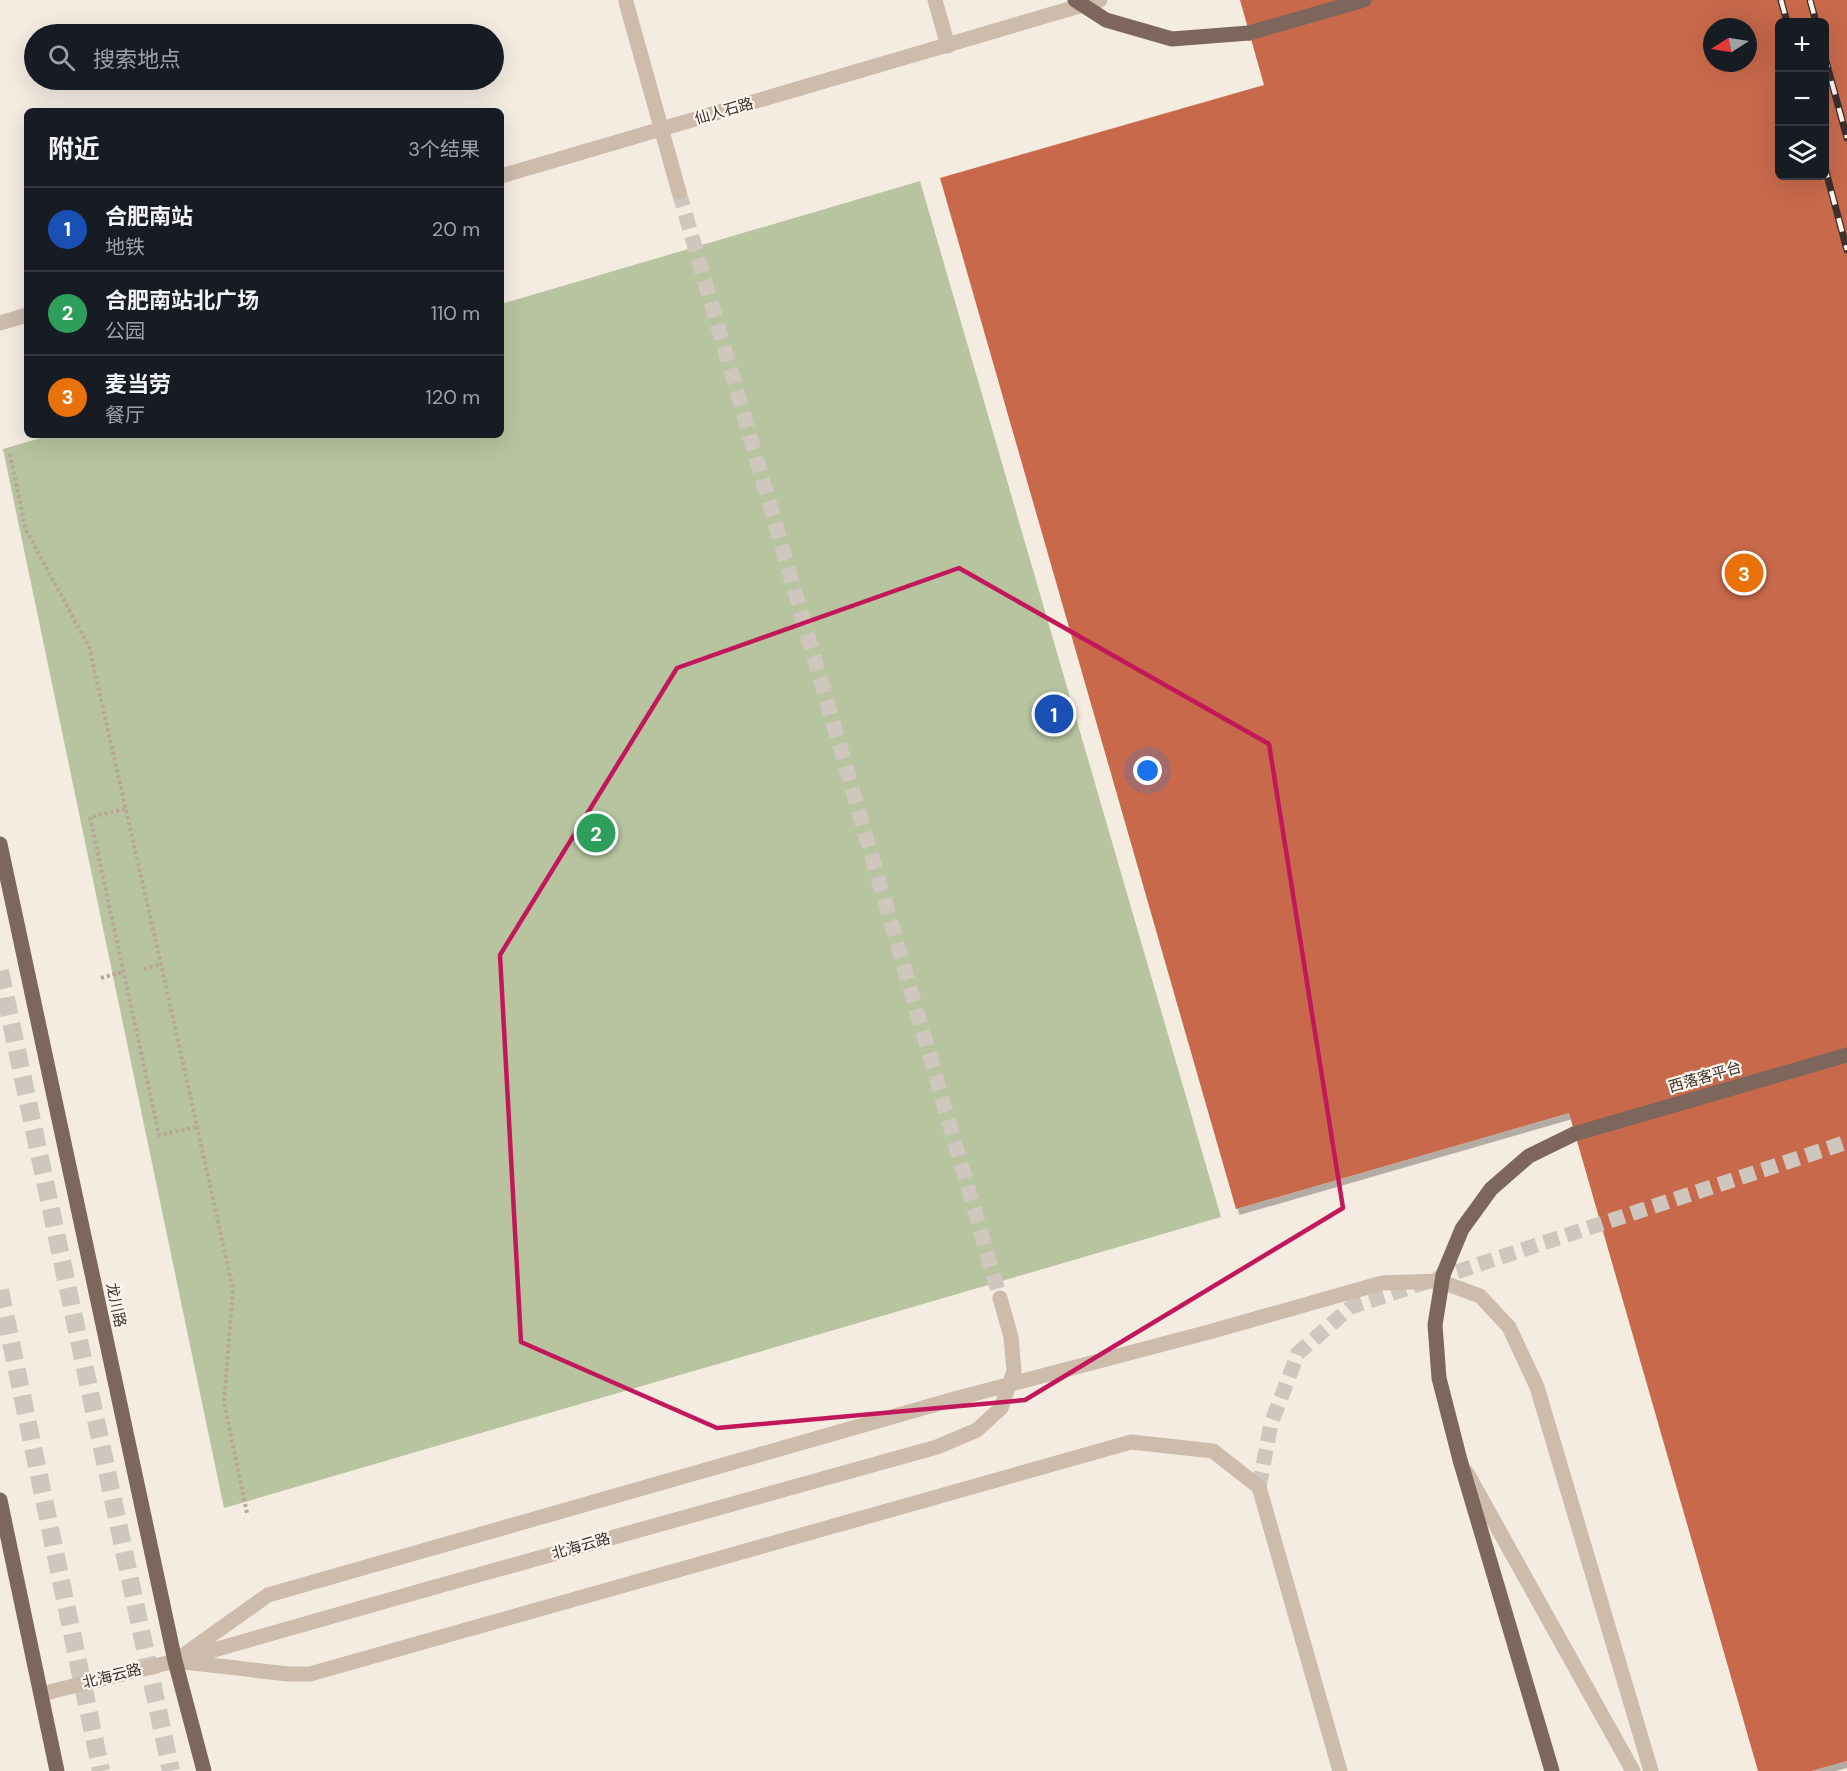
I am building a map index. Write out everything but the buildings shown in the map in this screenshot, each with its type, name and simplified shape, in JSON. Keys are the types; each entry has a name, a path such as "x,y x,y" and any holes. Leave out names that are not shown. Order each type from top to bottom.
{"main road":[{"path":"1075,0 1106,20 1172,39 1249,33 1364,0"},
{"name":"龙川路","path":"0,844 175,1661 204,1771"},
{"name":"西落客平台","path":"1552,1771 1460,1460 1439,1378 1435,1325 1443,1275 1462,1229 1491,1189 1530,1156 1574,1134 1847,1055"},
{"path":"0,1500 57,1771"}],"street":[{"path":"935,0 948,46"},
{"name":"仙人石路","path":"504,175 1100,0"},
{"path":"626,2 679,192"},
{"path":"0,323 24,316"},
{"path":"175,1661 268,1595 958,1398 1209,1332 1382,1283 1439,1281 1480,1296 1509,1327 1537,1387 1650,1771"},
{"name":"北海云路","path":"41,1694 175,1661 937,1447 977,1430 1000,1408 1014,1371 1011,1337 1000,1298"},
{"path":"175,1661 288,1674 310,1674 1131,1442 1213,1451 1259,1487 1340,1771"},
{"path":"1460,1460 1633,1771"}],"path":[{"path":"10,454 26,530 89,647 161,964 233,1289 224,1402 247,1513"},
{"path":"125,809 90,817 159,1135 196,1127"},
{"path":"144,969 161,964"},
{"path":"102,978 123,972"}],"highlighted area":[{"path":"959,568 1269,744 1343,1208 1025,1400 717,1428 521,1342 500,955 677,668"}],"green space":[{"path":"920,181 1221,1217 224,1508 3,449 41,438 504,438 504,303"}],"tunnel":[{"path":"679,192 1000,1298"},
{"path":"0,971 171,1771"},
{"path":"1259,1487 1271,1424 1298,1353 1351,1307 1847,1142"},
{"path":"0,1290 101,1771"}],"railway":[{"path":"1781,0 1786,18"},
{"path":"1810,0 1815,18"},
{"path":"1829,72 1847,138"},
{"path":"1828,180 1847,250"}],"place":[{"name":"麦当劳","path":"1744,573"},
{"name":"合肥南站","path":"1054,714"},
{"name":"合肥南站北广场","path":"596,833"}]}
